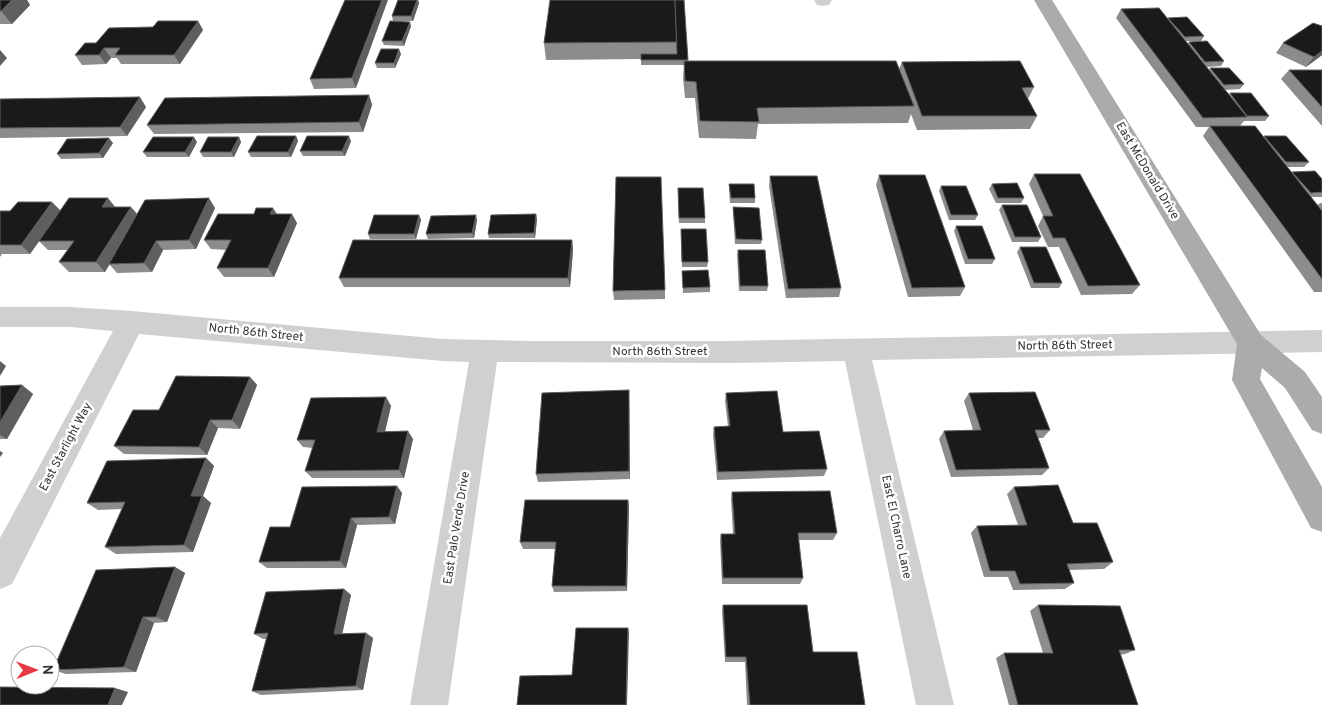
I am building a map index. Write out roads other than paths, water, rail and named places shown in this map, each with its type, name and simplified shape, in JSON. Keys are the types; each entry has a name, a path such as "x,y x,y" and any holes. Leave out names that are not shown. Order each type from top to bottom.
{"main road":[{"name":"East McDonald Drive","path":"1043,0 1250,343 1296,380 1322,421"},
{"path":"1250,343 1246,380 1322,517"}],"street":[{"name":"North 86th Street","path":"0,317 70,317 132,321 443,350 728,352 1322,342"},
{"name":"East Starlight Way","path":"0,572 132,321"},
{"name":"East El Charro Lane","path":"856,349 935,705"},
{"name":"East Palo Verde Drive","path":"429,705 485,350"}]}
